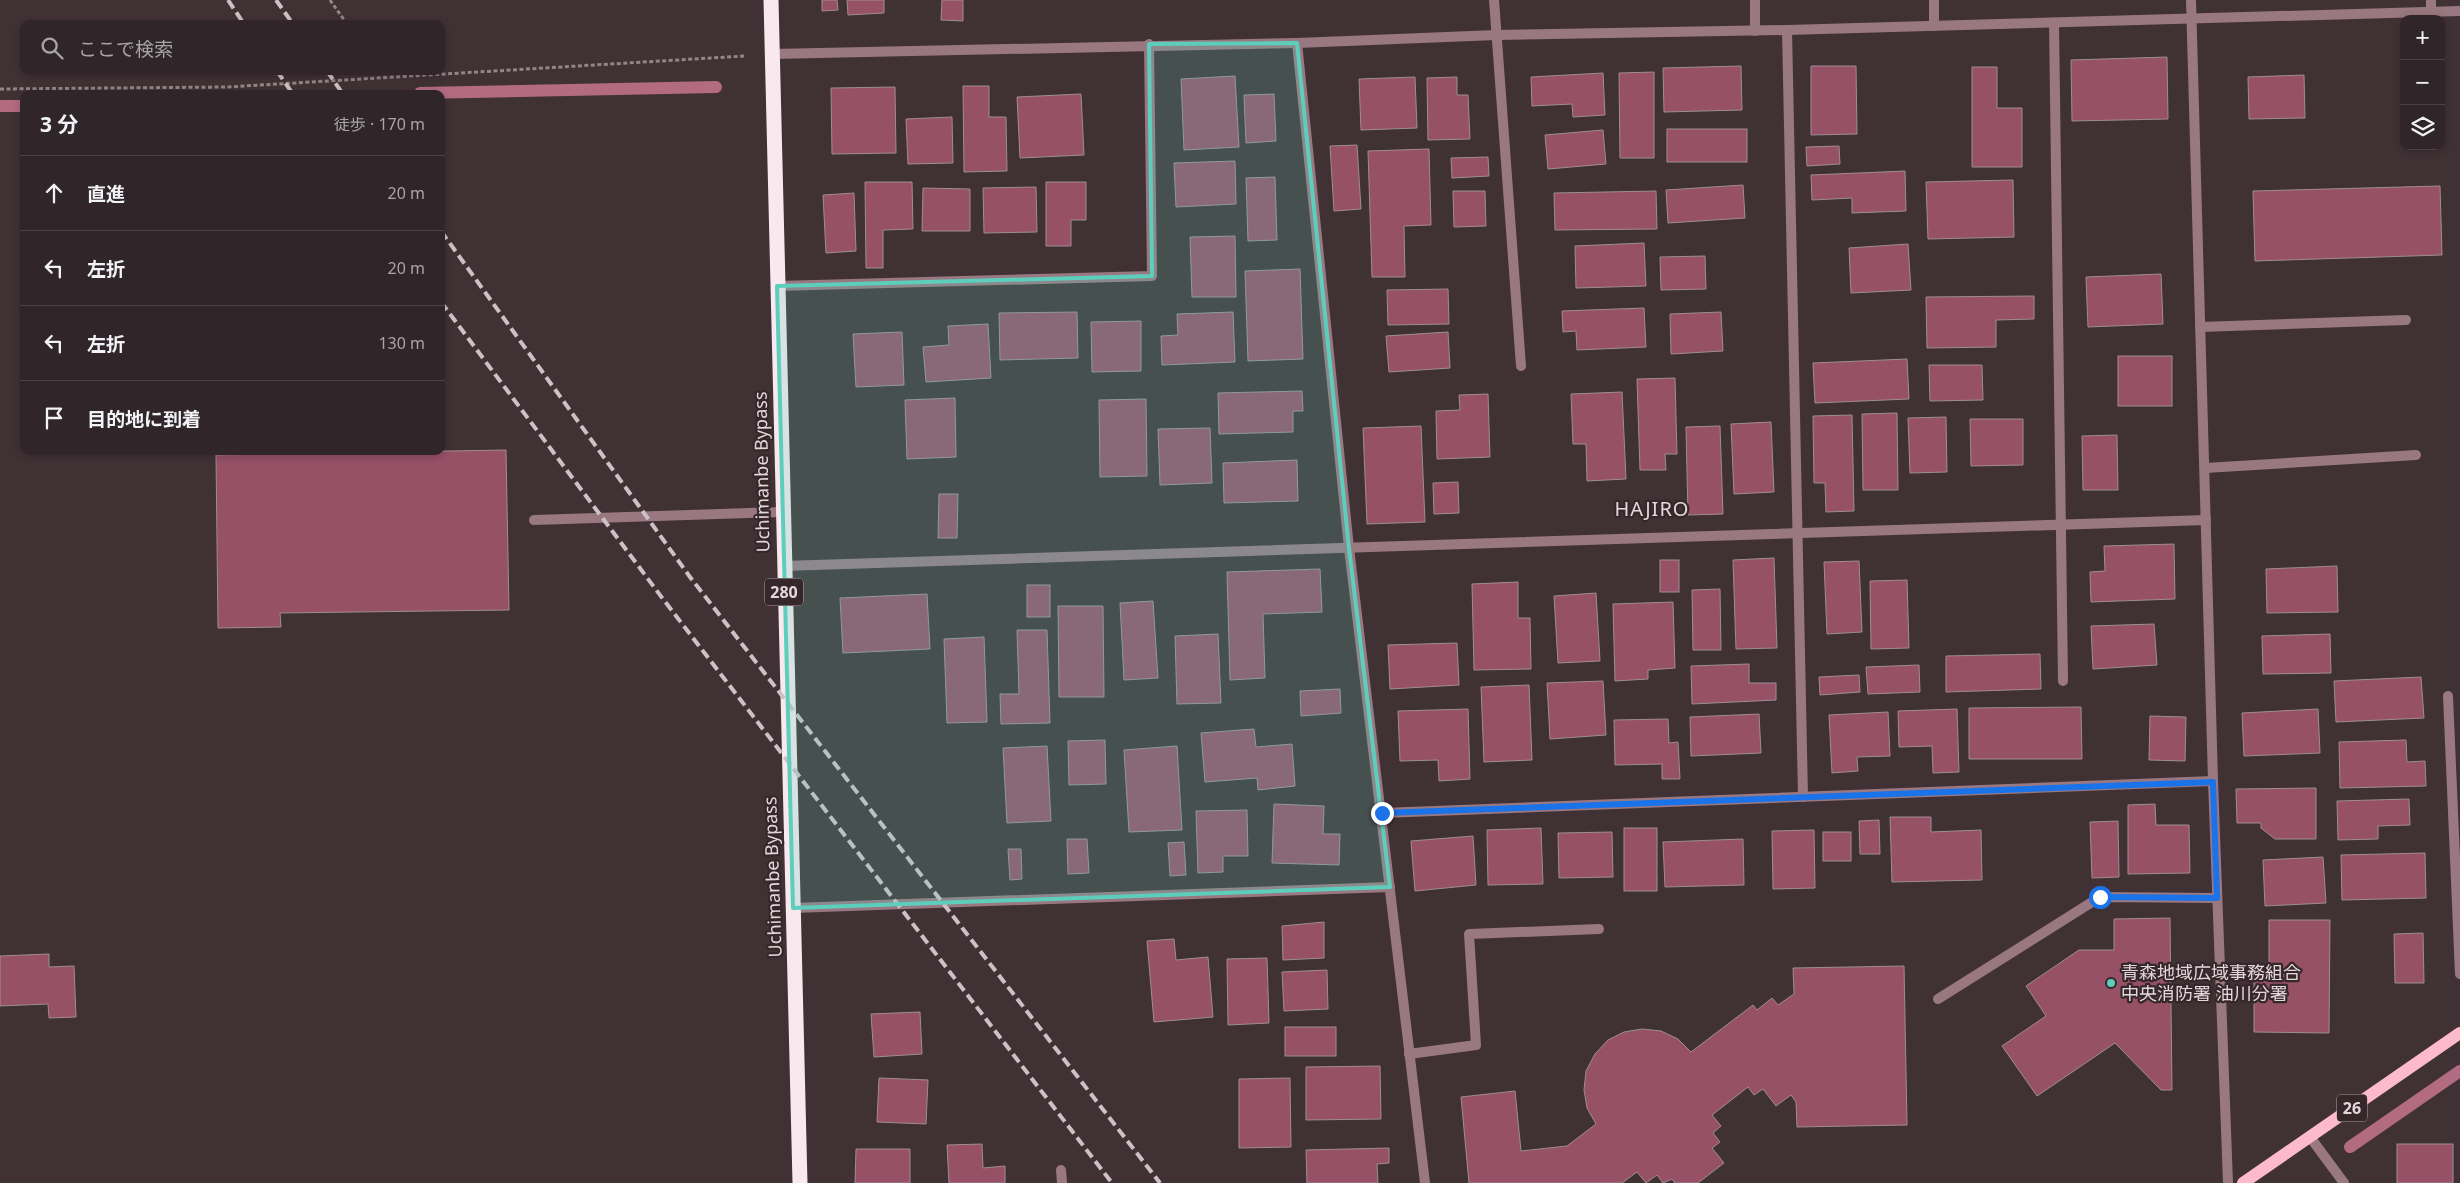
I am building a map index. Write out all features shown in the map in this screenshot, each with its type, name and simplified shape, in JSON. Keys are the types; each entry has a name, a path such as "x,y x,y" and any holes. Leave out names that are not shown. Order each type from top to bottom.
{"highway":[{"name":"Uchimanbe Bypass","path":"771,0 783,566 800,1183"}],"main road":[{"name":"26","path":"2243,1183 2460,1033"}],"street":[{"path":"1494,0 1521,366"},
{"path":"1755,0 1755,31"},
{"path":"1934,0 1934,26"},
{"path":"2191,0 2213,782 2228,1183"},
{"path":"2431,0 2431,12"},
{"path":"772,54 1149,44 1298,43 1496,35 1755,31 2460,11"},
{"path":"2054,23 2063,680"},
{"path":"1787,30 1803,797"},
{"path":"1298,43 1349,548 1382,813 1408,1054 1425,1183"},
{"path":"777,286 1152,276 1149,44"},
{"path":"2200,327 2406,320"},
{"path":"2205,468 2416,455"},
{"path":"534,520 782,512"},
{"path":"783,566 2062,523 2206,520"},
{"path":"2448,696 2460,974"},
{"path":"1382,813 2213,782"},
{"path":"792,908 1390,887"},
{"path":"1938,999 2100,897 2217,898"},
{"path":"1408,1054 1476,1045 1468,934 1599,928"},
{"path":"2310,1137 2344,1183"},
{"path":"1061,1170 1062,1183"}],"path":[{"path":"330,0 344,20"},
{"path":"445,73 772,54"},
{"path":"0,89 228,87 419,75"}],"highlighted area":[{"path":"1297,43 1349,548 1390,887 793,908 777,286 1152,276 1149,44"}],"building":[{"path":"822,0 837,0 838,10 822,11"},
{"path":"847,0 884,0 884,13 848,15"},
{"path":"942,0 963,0 963,21 941,20"},
{"path":"2167,57 2168,119 2072,121 2071,60"},
{"path":"1741,66 1742,110 1664,112 1663,68"},
{"path":"1811,66 1856,66 1857,134 1811,135"},
{"path":"1972,67 1997,67 1997,108 2022,108 2022,167 1972,167"},
{"path":"1654,72 1654,158 1620,158 1619,73"},
{"path":"1603,73 1605,115 1573,117 1572,104 1532,106 1531,77"},
{"path":"2304,75 2305,118 2249,119 2248,77"},
{"path":"1235,76 1239,147 1184,150 1181,79"},
{"path":"1415,77 1417,128 1361,130 1359,79"},
{"path":"1457,77 1457,95 1468,95 1470,139 1428,140 1427,78"},
{"path":"963,86 989,86 989,117 1006,117 1007,171 964,172"},
{"path":"895,87 896,153 832,154 831,88"},
{"path":"1081,94 1084,155 1020,158 1017,97"},
{"path":"1274,94 1276,141 1246,143 1244,95"},
{"path":"952,117 953,163 908,164 906,119"},
{"path":"1667,129 1747,129 1747,162 1667,162"},
{"path":"1603,130 1606,164 1548,169 1545,135"},
{"path":"1357,145 1361,209 1334,211 1330,146"},
{"path":"1839,146 1840,164 1807,166 1806,147"},
{"path":"1429,149 1431,225 1404,226 1405,277 1372,277 1368,151"},
{"path":"1488,157 1489,176 1452,178 1451,158"},
{"path":"1235,161 1236,204 1176,207 1174,163"},
{"path":"1905,171 1906,211 1852,213 1852,198 1812,200 1811,175"},
{"path":"1275,177 1277,240 1248,241 1246,178"},
{"path":"2013,180 2014,237 1928,239 1926,182"},
{"path":"865,182 912,182 913,229 883,230 883,268 866,268"},
{"path":"1046,182 1086,182 1086,220 1071,220 1071,246 1046,246"},
{"path":"1743,185 1745,218 1668,223 1666,190"},
{"path":"2440,186 2442,255 2255,261 2253,191"},
{"path":"1036,187 1037,232 984,233 983,188"},
{"path":"923,188 970,189 970,231 922,231"},
{"path":"1453,191 1485,191 1486,226 1454,227"},
{"path":"1656,191 1657,229 1555,230 1554,193"},
{"path":"854,193 856,251 826,253 823,195"},
{"path":"1235,236 1236,297 1192,297 1190,237"},
{"path":"1644,243 1646,286 1576,288 1575,246"},
{"path":"1908,244 1911,290 1851,293 1849,248"},
{"path":"1705,256 1706,289 1661,290 1660,257"},
{"path":"1300,269 1303,359 1248,361 1245,271"},
{"path":"2161,274 2163,324 2088,327 2086,277"},
{"path":"1448,289 1449,324 1388,325 1387,290"},
{"path":"2034,296 2034,319 1996,320 1996,347 1927,348 1926,297"},
{"path":"1644,308 1646,347 1577,350 1576,331 1563,332 1562,311"},
{"path":"1077,312 1078,358 1000,360 999,313"},
{"path":"1233,312 1235,362 1162,365 1161,336 1178,335 1177,314"},
{"path":"1721,312 1723,351 1671,354 1670,314"},
{"path":"1141,321 1141,371 1092,372 1091,322"},
{"path":"988,324 991,378 926,382 923,347 949,345 948,326"},
{"path":"902,332 904,385 856,387 853,334"},
{"path":"1448,332 1450,368 1389,372 1386,336"},
{"path":"2118,356 2172,356 2172,406 2118,406"},
{"path":"1907,359 1909,399 1815,403 1813,363"},
{"path":"1929,365 1982,365 1983,400 1930,401"},
{"path":"1675,378 1677,454 1665,454 1666,470 1640,470 1637,379"},
{"path":"1302,391 1303,411 1293,411 1293,432 1219,434 1218,393"},
{"path":"1622,392 1626,479 1587,481 1586,444 1573,444 1571,394"},
{"path":"1488,394 1490,457 1437,459 1436,411 1460,410 1459,395"},
{"path":"955,398 956,457 907,459 905,400"},
{"path":"1146,399 1147,476 1100,477 1099,400"},
{"path":"1897,413 1898,490 1863,490 1862,414"},
{"path":"1852,415 1854,511 1826,512 1825,483 1814,483 1813,416"},
{"path":"1946,417 1947,472 1910,473 1908,418"},
{"path":"1970,419 2023,419 2023,465 1971,466"},
{"path":"1771,422 1774,492 1734,494 1731,424"},
{"path":"1421,426 1425,522 1367,524 1363,428"},
{"path":"1720,426 1723,514 1688,515 1686,427"},
{"path":"1210,428 1212,483 1160,485 1158,429"},
{"path":"2117,435 2118,490 2083,490 2082,436"},
{"path":"506,450 509,610 280,613 281,627 218,628 216,455 445,455 445,451"},
{"path":"1297,460 1298,501 1224,503 1223,463"},
{"path":"1458,482 1459,513 1434,514 1433,483"},
{"path":"939,494 958,494 957,538 938,538"},
{"path":"2174,544 2175,599 2091,602 2090,572 2105,571 2104,546"},
{"path":"1774,558 1777,648 1736,649 1733,560"},
{"path":"1660,560 1679,560 1679,592 1660,592"},
{"path":"1859,561 1862,632 1827,634 1824,562"},
{"path":"2337,566 2338,612 2267,613 2266,569"},
{"path":"1320,569 1322,612 1263,614 1265,678 1230,680 1227,572"},
{"path":"1907,580 1909,648 1871,649 1870,581"},
{"path":"1518,582 1518,618 1530,618 1531,669 1474,670 1472,584"},
{"path":"1027,585 1050,585 1050,617 1027,617"},
{"path":"1720,589 1721,650 1693,650 1692,590"},
{"path":"1596,593 1600,661 1558,663 1554,596"},
{"path":"927,594 930,649 843,653 840,598"},
{"path":"1153,601 1158,678 1124,680 1120,603"},
{"path":"1673,602 1675,668 1648,670 1648,679 1615,681 1613,604"},
{"path":"1058,606 1103,606 1104,697 1059,697"},
{"path":"2154,624 2157,665 2093,669 2091,626"},
{"path":"1017,630 1047,630 1050,723 1001,724 1000,694 1019,694"},
{"path":"1218,634 1221,703 1177,704 1175,636"},
{"path":"2330,634 2331,673 2263,674 2262,636"},
{"path":"984,637 987,722 947,723 944,639"},
{"path":"1457,643 1459,685 1390,689 1388,645"},
{"path":"2040,654 2041,689 1946,692 1946,656"},
{"path":"1749,664 1749,683 1776,683 1776,700 1692,704 1691,666"},
{"path":"1919,665 1920,692 1868,694 1866,667"},
{"path":"1859,675 1860,692 1820,695 1819,677"},
{"path":"2421,677 2424,718 2336,722 2334,681"},
{"path":"1603,681 1606,735 1550,739 1547,683"},
{"path":"1529,685 1532,760 1484,762 1481,687"},
{"path":"1340,689 1341,713 1301,716 1300,691"},
{"path":"2081,707 2082,759 1969,759 1969,708"},
{"path":"1468,709 1470,779 1439,781 1438,760 1400,761 1398,711"},
{"path":"1957,709 1959,772 1933,773 1932,746 1899,747 1898,711"},
{"path":"2318,709 2320,753 2244,756 2242,713"},
{"path":"1888,712 1890,756 1857,757 1858,771 1832,773 1829,715"},
{"path":"1759,714 1761,753 1691,756 1690,717"},
{"path":"2150,716 2186,717 2185,761 2149,760"},
{"path":"1668,719 1669,743 1678,742 1680,779 1662,779 1662,764 1615,765 1614,720"},
{"path":"1254,729 1256,747 1292,744 1295,786 1258,790 1257,778 1205,782 1201,733"},
{"path":"1105,740 1106,784 1069,785 1068,741"},
{"path":"2406,740 2407,762 2425,761 2426,786 2340,788 2339,742"},
{"path":"1047,746 1051,821 1007,823 1003,748"},
{"path":"1177,746 1182,830 1129,832 1124,750"},
{"path":"2316,788 2316,839 2275,839 2261,828 2261,823 2237,823 2236,789"},
{"path":"2409,799 2410,825 2378,826 2378,839 2338,840 2337,801"},
{"path":"1274,804 1324,806 1323,834 1340,834 1339,865 1272,863"},
{"path":"2155,804 2156,825 2189,825 2190,873 2128,874 2128,805"},
{"path":"1247,810 1248,856 1223,856 1223,872 1198,873 1196,811"},
{"path":"1890,817 1931,817 1931,832 1981,830 1982,880 1892,882"},
{"path":"1879,820 1880,854 1860,854 1859,821"},
{"path":"2118,821 2119,877 2092,878 2090,822"},
{"path":"1541,828 1543,884 1488,885 1487,830"},
{"path":"1624,828 1657,828 1657,891 1624,891"},
{"path":"1814,830 1815,888 1773,889 1772,831"},
{"path":"1612,832 1613,877 1559,878 1558,833"},
{"path":"1823,832 1851,832 1851,861 1823,861"},
{"path":"1473,836 1476,885 1415,891 1411,841"},
{"path":"1067,839 1087,839 1089,873 1068,874"},
{"path":"1743,839 1744,885 1665,887 1663,842"},
{"path":"1184,842 1186,875 1170,876 1168,843"},
{"path":"1008,849 1021,849 1022,879 1010,880"},
{"path":"2425,853 2426,898 2342,900 2341,855"},
{"path":"2323,857 2326,903 2265,906 2263,860"},
{"path":"2170,918 2172,1090 2161,1090 2115,1043 2037,1096 2002,1046 2046,1016 2026,986 2079,950 2114,950 2114,919"},
{"path":"2269,920 2330,920 2329,1033 2254,1032 2254,977 2269,978"},
{"path":"1324,922 1324,958 1283,960 1282,926"},
{"path":"2423,933 2424,983 2395,983 2394,934"},
{"path":"1174,939 1176,960 1208,957 1213,1017 1154,1022 1147,941"},
{"path":"49,954 49,967 74,966 76,1017 49,1018 48,1004 0,1006 0,956"},
{"path":"1267,958 1269,1023 1228,1025 1227,959"},
{"path":"1904,966 1907,1125 1797,1127 1796,1102 1791,1095 1776,1106 1763,1089 1754,1095 1748,1087 1712,1115 1721,1126 1713,1133 1720,1142 1712,1148 1724,1163 1698,1183 1675,1183 1672,1179 1663,1183 1657,1175 1646,1183 1637,1172 1622,1183 1469,1183 1461,1097 1515,1091 1521,1151 1567,1146 1596,1124 1587,1108 1584,1090 1586,1071 1595,1054 1608,1040 1624,1032 1642,1029 1661,1031 1678,1039 1691,1052 1753,1005 1757,1010 1772,998 1778,1005 1794,994 1793,968"},
{"path":"1327,970 1328,1009 1284,1011 1282,972"},
{"path":"920,1012 922,1054 874,1057 871,1014"},
{"path":"1285,1027 1336,1027 1336,1056 1285,1056"},
{"path":"1380,1066 1381,1119 1306,1120 1306,1067"},
{"path":"879,1078 928,1080 926,1124 877,1122"},
{"path":"1290,1078 1291,1147 1239,1148 1239,1079"},
{"path":"982,1144 983,1168 1005,1166 1005,1183 949,1183 947,1145"},
{"path":"2397,1144 2453,1144 2453,1183 2397,1183"},
{"path":"1389,1148 1389,1163 1377,1164 1378,1183 1307,1183 1306,1150"},
{"path":"856,1149 910,1149 910,1183 855,1183"}],"waterway":[{"path":"445,92 716,87"},
{"path":"0,106 20,106"},
{"path":"2350,1147 2460,1071"}],"railway":[{"path":"228,0 241,20"},
{"path":"276,0 290,20"},
{"path":"280,75 290,90"},
{"path":"330,75 340,90"},
{"path":"445,237 690,577 1160,1183"},
{"path":"445,307 663,599 1112,1183"}],"place":[{"name":"青森地域広域事務組合 中央消防署 油川分署","path":"2111,983"}],"district":[{"name":"HAJIRO","path":"1652,509"}],"route":[{"path":"1382,813 2213,782 2217,898 2100,897"}]}
